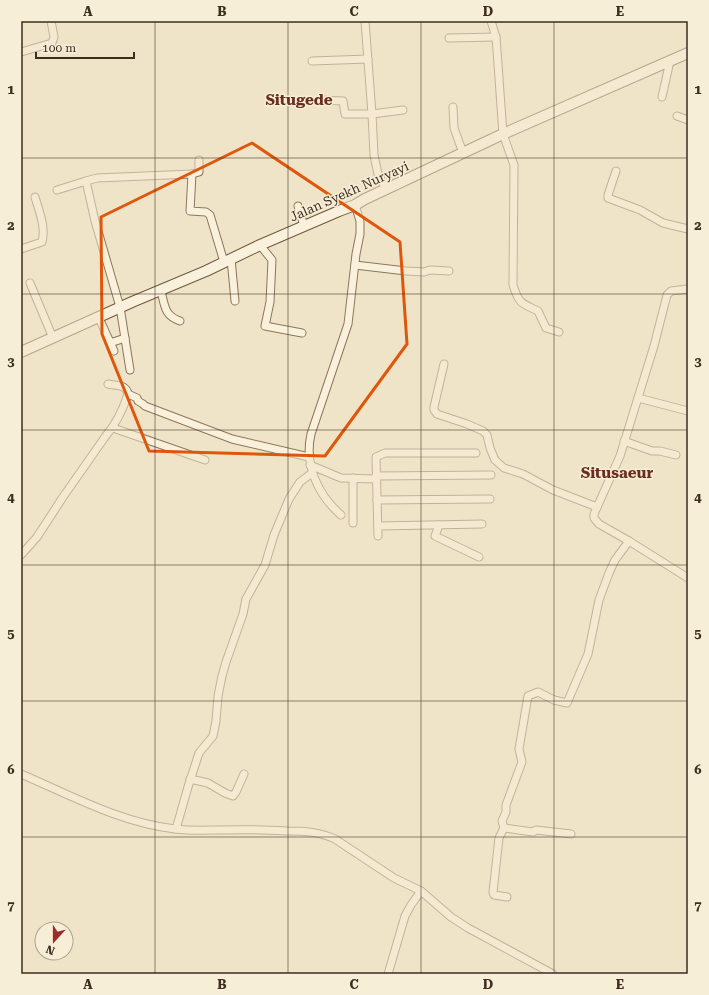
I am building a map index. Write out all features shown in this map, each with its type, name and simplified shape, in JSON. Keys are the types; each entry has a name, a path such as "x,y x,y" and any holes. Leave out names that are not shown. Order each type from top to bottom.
{"main road":[{"name":"Jalan Syekh Nuryayi","path":"21,352 99,318 120,307 161,291 260,245 355,205 462,153 688,53"}],"street":[{"path":"21,52 52,43 54,37 51,21"},
{"path":"365,21 374,155 376,168 382,182 388,189"},
{"path":"491,21 496,37 504,134 514,169 513,285 517,298 523,304 538,311 546,328 559,332"},
{"path":"449,38 496,37"},
{"path":"312,61 368,59"},
{"path":"662,97 670,61"},
{"path":"321,100 343,101 345,114 372,114 403,110"},
{"path":"453,107 454,128 462,153"},
{"path":"677,116 688,120"},
{"path":"57,190 98,178 192,174 199,172 199,160"},
{"path":"616,171 608,198 640,210 663,223 688,229"},
{"path":"192,174 190,211 206,212 210,215 228,260 235,301"},
{"path":"86,181 95,221 120,307 130,370"},
{"path":"21,249 42,242 43,224 36,196"},
{"path":"342,515 331,506 324,496 312,473 308,452 311,434 348,324 361,228 355,205"},
{"path":"298,206 304,226"},
{"path":"260,245 272,260 270,302 265,326 302,333"},
{"path":"355,265 406,271 449,271"},
{"path":"30,283 53,338"},
{"path":"688,289 668,292 638,398 624,441 614,470 597,507 594,518 596,522 688,578"},
{"path":"161,291 168,314 172,318 180,320"},
{"path":"99,318 114,351"},
{"path":"110,343 125,338"},
{"path":"444,364 434,407 437,414 467,424 483,432 488,438 495,460 504,468 523,474 553,490 597,507"},
{"path":"21,554 37,537 67,491 113,428 124,407 128,394 127,389 108,384"},
{"path":"128,394 137,398 138,401 145,406 232,439 309,457"},
{"path":"638,398 688,410"},
{"path":"113,428 205,460"},
{"path":"624,441 652,451 660,451 676,455"},
{"path":"378,536 376,457 385,453 476,453"},
{"path":"310,465 341,478 491,475"},
{"path":"176,829 190,779 201,750 211,739 214,731 222,676 243,614 246,599 265,565 274,535 290,499 300,482 312,473"},
{"path":"353,478 353,523"},
{"path":"377,500 490,499"},
{"path":"378,526 482,524"},
{"path":"439,525 435,536 479,557"},
{"path":"507,897 494,895 492,892 499,838 504,828 502,821 506,812 506,805 522,762 519,749 528,696 539,692 550,699 567,704 588,654 599,600 609,573 629,541"},
{"path":"21,774 127,818 176,829 255,829 315,832 325,834 341,842 394,878 421,891 451,917 468,928 553,974"},
{"path":"190,779 208,783 233,796 244,774"},
{"path":"504,828 533,832 539,830 571,834"},
{"path":"388,974 405,916 421,891"}],"highlighted area":[{"path":"252,143 400,242 407,344 325,456 149,451 102,334 101,217"}],"district":[{"name":"Situgede","path":"299,100"},
{"name":"Situsaeur","path":"617,473"}]}
